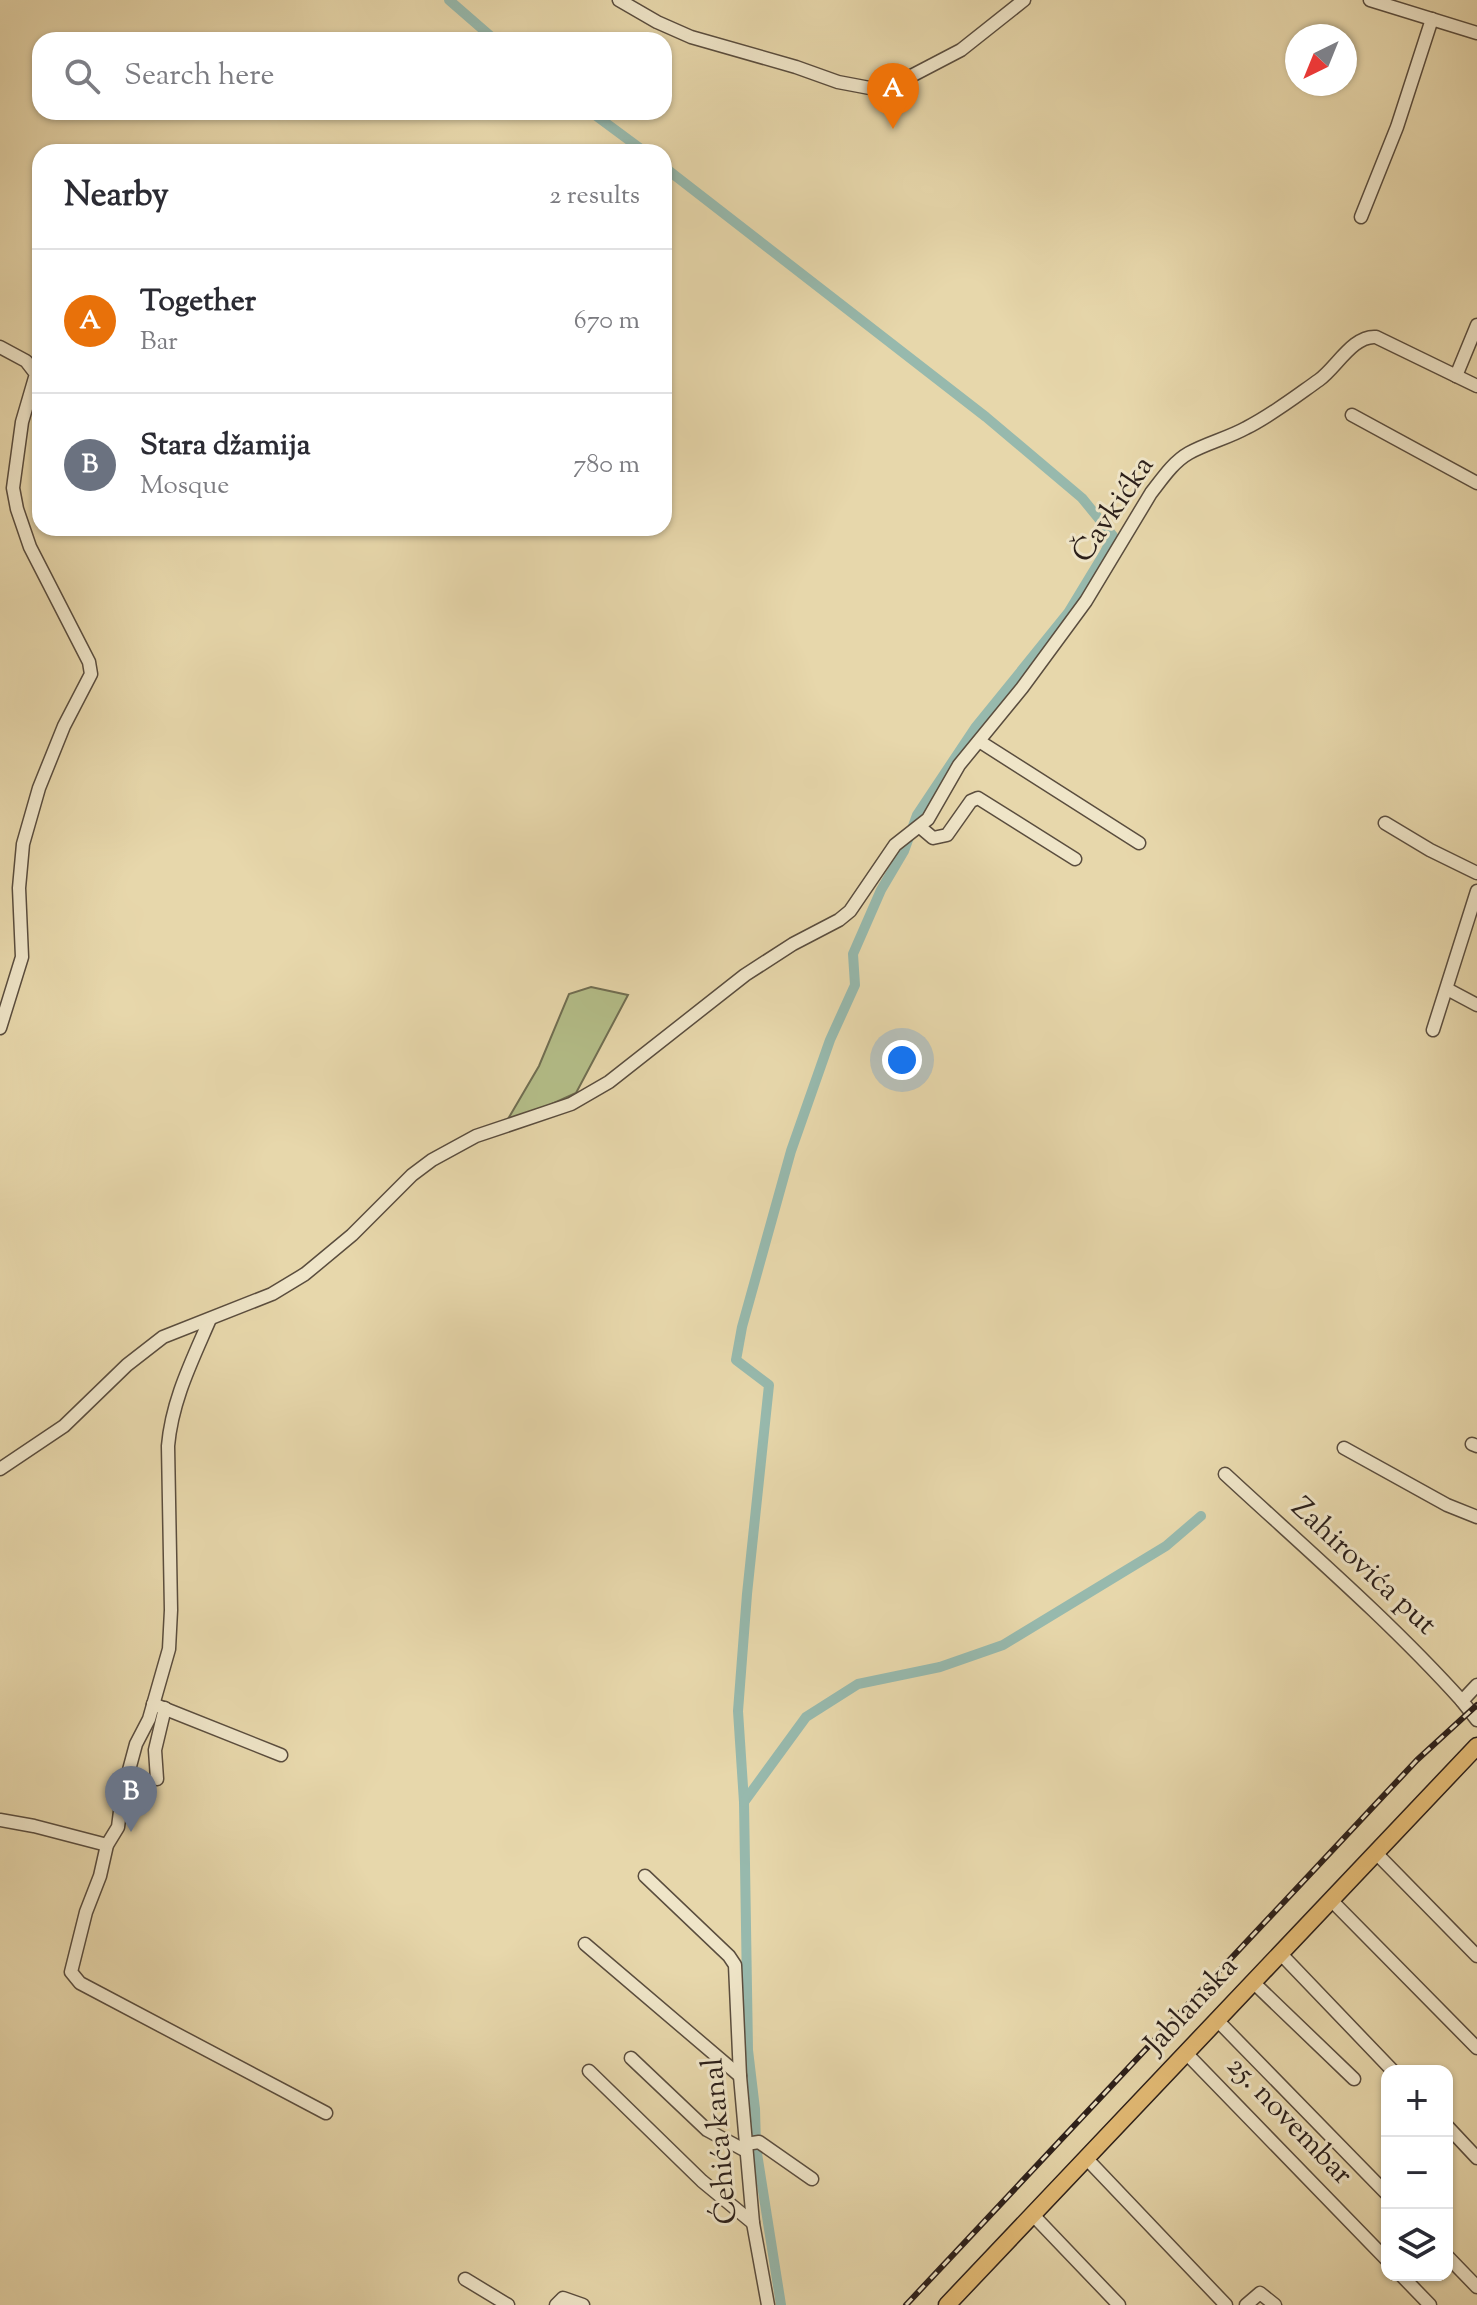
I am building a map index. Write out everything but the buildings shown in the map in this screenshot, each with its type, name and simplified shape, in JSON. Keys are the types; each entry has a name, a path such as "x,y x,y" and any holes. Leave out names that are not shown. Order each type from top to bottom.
{"main road":[{"name":"Jablanska","path":"947,2305 1477,1746"}],"street":[{"path":"619,0 691,37 838,82 875,89 892,86 961,50 1024,0"},
{"path":"1370,0 1477,33"},
{"path":"1361,217 1397,127 1432,19"},
{"path":"1456,376 1477,325"},
{"name":"Čavkićka","path":"918,829 928,819 959,765 1022,688 1086,601 1151,493 1189,453 1272,414 1324,376 1356,343 1369,336 1477,386"},
{"path":"0,347 26,361 32,369"},
{"path":"0,1028 22,957 19,888 23,844 39,788 64,726 91,674 89,662 30,547 19,518 13,488 22,422 32,388"},
{"path":"1352,415 1477,483"},
{"path":"979,741 1139,843"},
{"path":"0,1469 64,1426 145,1349 163,1337 272,1294 305,1274 432,1160 476,1136 571,1104 609,1082 745,975 850,911 895,845 918,829 933,838 947,835 971,801 978,798 1075,859"},
{"path":"1385,823 1477,873"},
{"path":"1433,1030 1477,891"},
{"path":"1447,989 1477,1005"},
{"path":"157,1779 155,1750 169,1649 171,1610 170,1424 179,1391 210,1319"},
{"path":"1344,1448 1447,1505 1477,1517"},
{"name":"Zahirovića put","path":"1225,1474 1393,1629 1474,1716"},
{"path":"1462,1701 1477,1685"},
{"path":"159,1706 281,1755"},
{"path":"159,1706 133,1757 122,1796 118,1827 107,1845 71,1969 75,1979 326,2113"},
{"path":"0,1820 107,1845"},
{"path":"1376,1853 1477,1956"},
{"name":"Ćehića kanal","path":"645,1876 729,1956 737,1971 740,2076 751,2145 753,2223 768,2305"},
{"path":"1331,1900 1477,2048"},
{"path":"585,1944 740,2076"},
{"path":"1280,1953 1387,2065"},
{"path":"1253,1982 1354,2079"},
{"path":"1217,2020 1381,2188"},
{"name":"25. novembar","path":"1186,2053 1381,2254"},
{"path":"631,2058 707,2130 751,2145 812,2179"},
{"path":"589,2071 702,2181 753,2223"},
{"path":"1453,2132 1477,2158"},
{"path":"1086,2158 1226,2305"},
{"path":"1033,2215 1119,2305"},
{"path":"1453,2262 1477,2287"},
{"path":"465,2279 508,2305"},
{"path":"1407,2281 1430,2305"},
{"path":"1246,2305 1260,2293 1275,2305"},
{"path":"556,2305 563,2298 583,2305"}],"green space":[{"path":"591,987 628,995 576,1093 508,1119 539,1066 569,994"}],"waterway":[{"path":"449,0 486,32"},
{"path":"602,120 634,144"},
{"path":"672,173 986,417 1082,498 1113,536 1068,613 975,728 917,815 904,851 881,890 853,954 855,985 830,1040 791,1151 742,1327 736,1360 769,1385 738,1711 744,1802 748,2050 756,2147 781,2305"},
{"path":"744,1802 806,1717 858,1684 940,1667 1003,1645 1166,1546 1201,1516"}],"railway":[{"path":"906,2305 1417,1760 1477,1705"}],"place":[{"name":"Together","path":"893,129"},
{"name":"Stara džamija","path":"131,1832"}]}
